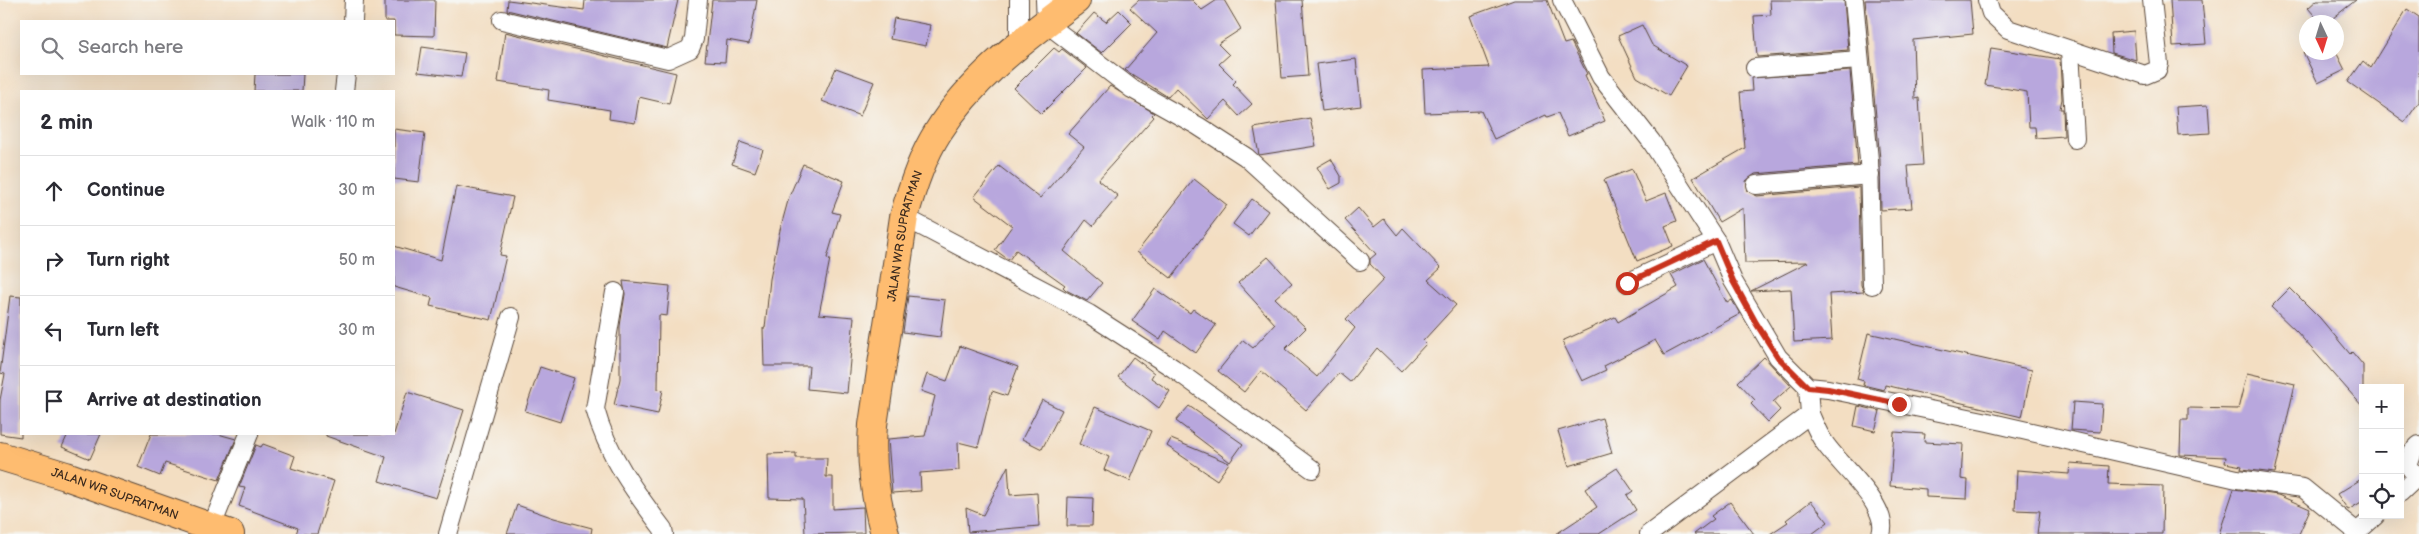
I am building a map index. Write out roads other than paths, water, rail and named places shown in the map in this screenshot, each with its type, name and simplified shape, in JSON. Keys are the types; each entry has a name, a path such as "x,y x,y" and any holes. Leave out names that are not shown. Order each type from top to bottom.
{"highway":[{"name":"JALAN WR SUPRATMAN","path":"885,534 874,490 871,455 881,366 904,217 911,190 938,131 974,86 1019,43 1045,12 1076,0"},
{"name":"JALAN WR SUPRATMAN","path":"0,456 221,530"}],"street":[{"path":"352,20 354,0"},
{"path":"502,20 668,59 681,55 690,49 694,39 698,0"},
{"path":"1019,0 1019,43"},
{"path":"1562,0 1602,78 1651,141 1716,241 1733,281 1756,323 1778,357 1808,387 1828,389 1988,422 2237,479 2303,488 2356,533 2372,519"},
{"path":"1854,0 1870,175 1872,285"},
{"path":"1987,0 1991,13 2008,29 2145,75 2157,70 2158,46 2152,0"},
{"path":"1045,12 1132,89 1198,126 1246,157 1360,262"},
{"path":"2070,50 2075,139"},
{"path":"1755,68 1859,60"},
{"path":"344,90 346,75"},
{"path":"1756,185 1870,175"},
{"path":"904,217 1089,314 1173,368 1312,469"},
{"path":"1627,283 1716,241"},
{"path":"615,292 595,409 600,426 618,465 663,529 664,534"},
{"path":"448,534 511,317"},
{"path":"1808,387 1810,414 1824,442 1858,481 1880,513 1882,523 1881,534"},
{"path":"1648,534 1810,414"},
{"path":"221,530 249,435"},
{"path":"2404,490 2418,478 2408,465 2413,451 2419,445"}]}
